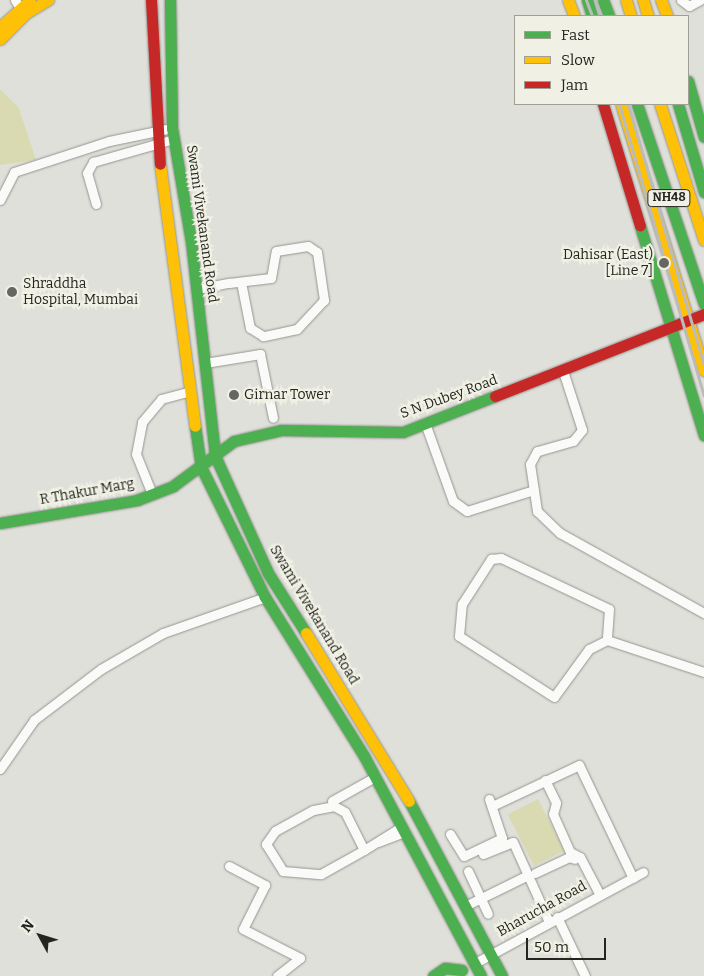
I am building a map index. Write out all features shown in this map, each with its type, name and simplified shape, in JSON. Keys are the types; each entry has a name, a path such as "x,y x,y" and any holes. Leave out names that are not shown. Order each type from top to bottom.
{"main road":[{"path":"0,27 30,0"},
{"path":"0,40 20,7 48,0"},
{"path":"151,0 156,143 201,467 265,597 375,777 481,976"},
{"name":"Swami Vivekanand Road","path":"170,0 173,134 197,290 215,456 268,573 395,775 502,976"},
{"path":"568,0 574,15"},
{"path":"587,0 592,15"},
{"path":"603,0 609,15"},
{"path":"626,0 631,15"},
{"path":"643,0 648,15"},
{"path":"661,0 667,15"},
{"path":"689,84 704,137"},
{"path":"603,105 704,435"},
{"path":"621,105 704,370"},
{"name":"NH48","path":"638,105 702,298"},
{"name":"NH48","path":"660,105 704,240"},
{"path":"678,105 704,192"},
{"path":"174,273 194,271"},
{"name":"S N Dubey Road","path":"201,467 234,441 281,430 403,432 704,314"},
{"name":"R Thakur Marg","path":"0,523 152,494 201,467"},
{"name":"Bharucha Road","path":"460,973 475,963"},
{"path":"433,976 445,968 460,973"}],"street":[{"path":"681,0 689,6 700,0"},
{"path":"0,200 14,172 155,131 173,134"},
{"path":"96,204 87,173 90,165 156,143 173,134"},
{"path":"197,290 273,276 273,257 279,249 312,246 324,300 297,329 263,336 250,328 241,282"},
{"path":"206,363 260,354 273,418"},
{"path":"563,370 582,430 574,441 537,451 530,464 537,511 560,533 704,613"},
{"path":"152,494 136,454 142,422 161,399 191,391"},
{"path":"425,423 453,502 467,511 534,490"},
{"path":"606,640 606,604 501,558 491,559 462,604 458,627 464,643 554,697 589,649 606,640 704,672"},
{"path":"0,769 34,720 101,669 163,633 265,597"},
{"path":"450,834 464,856 502,838 490,803 545,780 575,764 582,768 633,878"},
{"path":"332,801 375,777"},
{"path":"545,780 556,803 553,814 570,852 580,857 600,895"},
{"path":"364,850 345,812 334,806 313,810 275,831 266,844 278,868 296,874 321,874 403,829"},
{"path":"483,854 513,842 532,874 548,922"},
{"path":"465,906 572,856 586,868"},
{"path":"229,866 265,885 243,929 300,958 277,976"},
{"path":"468,871 488,914"},
{"name":"Bharucha Road","path":"475,963 643,872"},
{"path":"557,917 585,976"}],"green space":[{"path":"0,89 19,108 36,160 0,165"},
{"path":"538,799 564,851 534,866 508,814"}],"railway":[{"path":"586,0 592,15"},
{"path":"595,0 600,15"},
{"path":"619,105 704,396"},
{"path":"628,105 704,366"}],"traffic: fast":[{"path":"170,0 172,128 191,241 215,456 268,573 306,633"},
{"path":"587,0 592,15"},
{"path":"603,0 609,15"},
{"path":"689,84 704,137"},
{"path":"637,105 704,304"},
{"path":"678,105 704,192"},
{"path":"640,226 704,435"},
{"path":"0,523 137,500 173,486 234,441 281,430 403,432 495,396"},
{"path":"195,426 201,467 265,597 364,756 481,976"},
{"path":"409,801 502,976"},
{"path":"433,976 445,968 462,970"}],"traffic: slow":[{"path":"0,27 30,0"},
{"path":"0,39 26,13 48,0"},
{"path":"568,0 574,15"},
{"path":"626,0 631,15"},
{"path":"643,0 648,15"},
{"path":"661,0 667,15"},
{"path":"621,105 704,370"},
{"path":"660,105 704,240"},
{"path":"160,164 195,426"},
{"path":"306,633 409,801"}],"traffic: jam":[{"path":"151,0 160,164"},
{"path":"603,105 640,226"},
{"path":"495,396 704,314"}],"place":[{"name":"Dahisar (East) [Line 7]","path":"664,263"},
{"name":"Shraddha Hospital, Mumbai","path":"12,292"},
{"name":"Girnar Tower","path":"234,395"}]}
